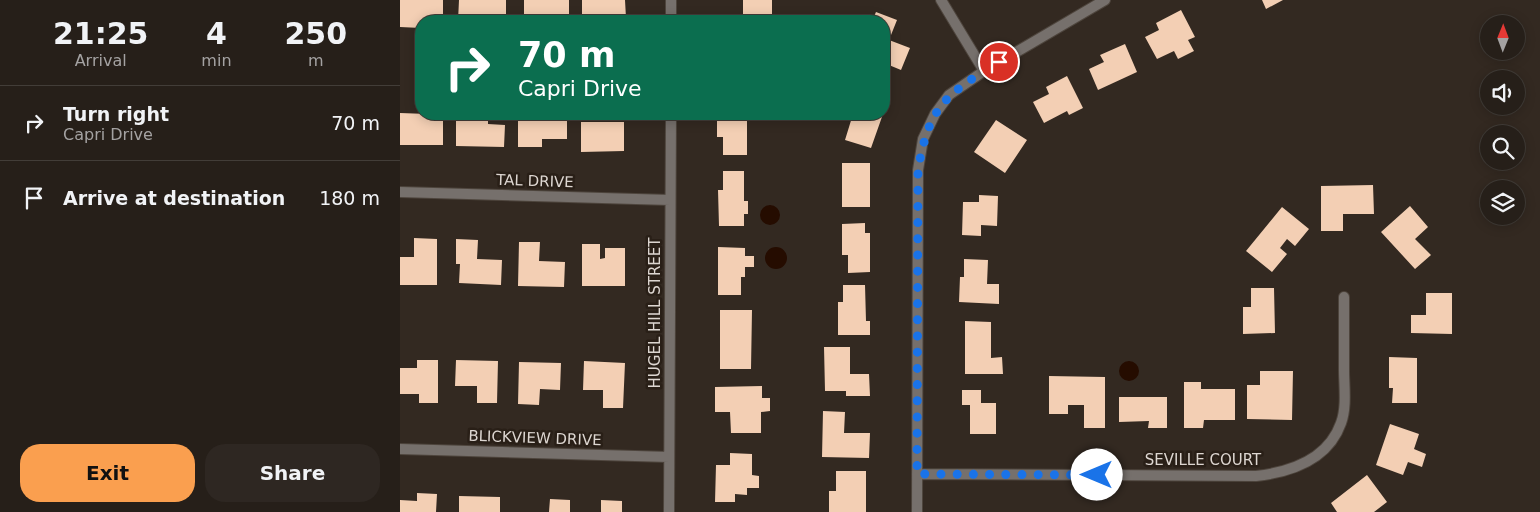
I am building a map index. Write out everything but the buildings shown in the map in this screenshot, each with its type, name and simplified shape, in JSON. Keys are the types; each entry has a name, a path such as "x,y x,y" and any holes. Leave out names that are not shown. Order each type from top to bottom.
{"street":[{"path":"671,0 671,15"},
{"path":"941,0 984,71"},
{"path":"917,512 918,170 923,139 935,114 949,95 984,71 1105,0"},
{"name":"HUGEL HILL STREET","path":"669,512 670,120"},
{"name":"TAL DRIVE","path":"400,192 670,200"},
{"name":"SEVILLE COURT","path":"917,474 1256,476 1282,473 1307,462 1328,448 1342,422 1344,401 1344,297"},
{"name":"BLICKVIEW DRIVE","path":"400,449 669,457"}],"shaded area":[{"path":"766,205 774,205 780,211 780,219 774,225 766,225 760,219 760,211"},
{"path":"776,247 784,250 787,258 784,266 776,269 768,266 765,258 768,250"},
{"path":"1129,361 1136,364 1139,371 1136,378 1129,381 1122,378 1119,371 1122,364"}],"route":[{"path":"999,62 949,95 935,114 923,139 918,170 917,474 1097,475"}]}
